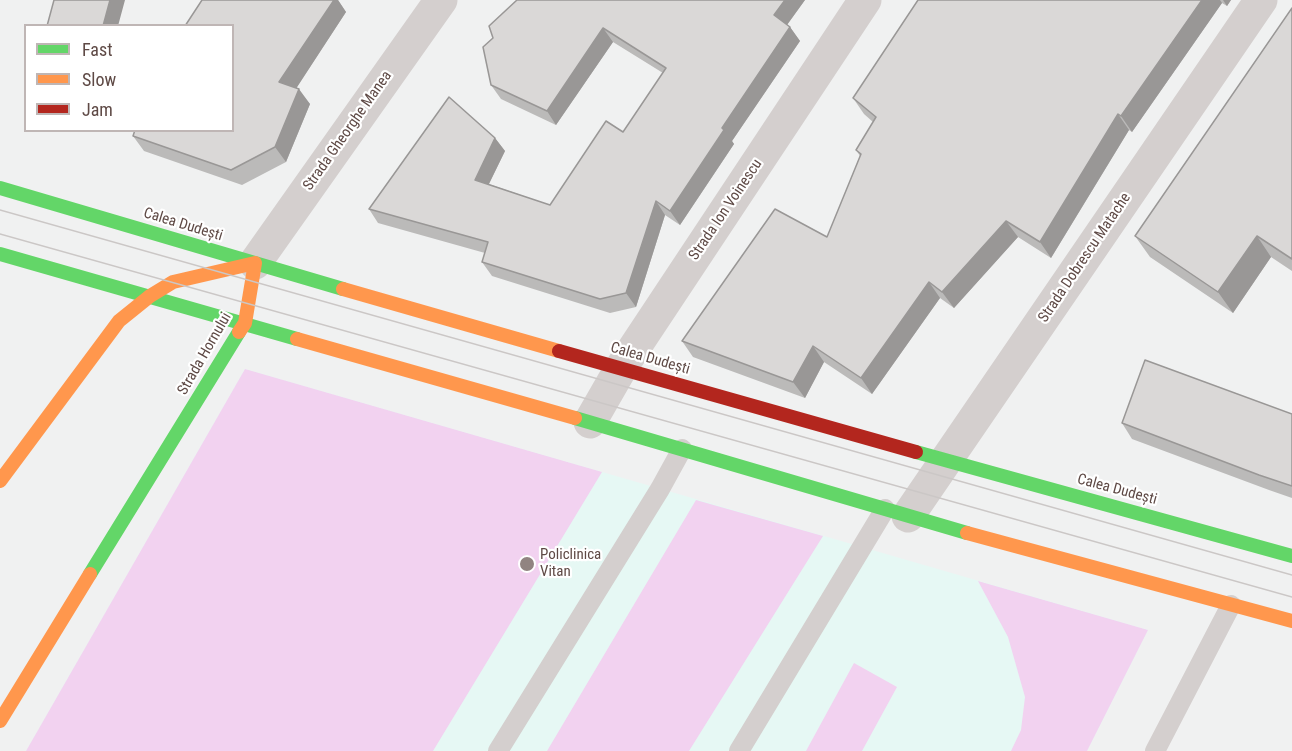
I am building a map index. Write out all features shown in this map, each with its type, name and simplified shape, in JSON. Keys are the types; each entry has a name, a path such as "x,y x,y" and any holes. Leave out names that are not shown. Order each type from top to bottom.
{"main road":[{"name":"Calea Dudești","path":"0,188 946,461 1292,556"},
{"path":"0,254 1101,570 1292,621"},
{"path":"0,481 119,321 173,282 255,263"},
{"name":"Strada Hornului","path":"0,722 245,324 255,263"}],"street":[{"name":"Strada Gheorghe Manea","path":"255,263 441,0"},
{"name":"Strada Ion Voinescu","path":"590,422 621,368 865,0"},
{"name":"Strada Dobrescu Matache","path":"897,512 946,461 1262,0"}],"lane":[{"path":"498,751 660,489 682,449"},
{"path":"739,751 897,512"},
{"path":"1155,751 1231,605"}],"shaded area":[{"name":"Policlinica Vitan","path":"245,369 1148,630 1087,751 26,751"},
{"path":"245,369 602,472 433,751 26,751"},
{"path":"696,500 823,536 689,751 547,751"},
{"path":"978,581 1148,630 1087,751 1011,751 1021,730 1025,697 1008,637"},
{"path":"854,663 897,687 862,751 806,751"}],"building":[{"path":"54,0 110,0 104,24 48,24"},
{"path":"202,0 334,0 279,82 299,89 275,147 231,170 133,136 134,132 234,132 234,24 186,24"},
{"path":"517,0 785,0 774,15 790,27 722,128 724,130 670,211 656,201 626,293 600,299 482,262 488,242 369,209 449,97 495,138 475,180 550,205 606,121 623,132 666,68 603,28 547,111 491,85 483,47 493,38 489,26"},
{"path":"918,0 1202,0 1121,116 1118,114 1040,242 1006,221 942,292 929,282 861,378 813,346 793,382 682,341 775,209 827,237 861,154 856,150 876,117 853,98"},
{"path":"1292,8 1292,259 1257,236 1218,292 1135,236"},
{"path":"1145,360 1292,414 1292,486 1122,423"}],"tram line":[{"path":"0,210 1292,575"},
{"path":"0,234 1292,597"}],"traffic: fast":[{"path":"0,188 343,289"},
{"path":"0,254 297,339"},
{"path":"90,574 239,332"},
{"path":"575,418 967,533"},
{"path":"916,452 1292,556"}],"traffic: slow":[{"path":"0,481 119,321 150,296 173,282 255,263 245,323 239,332"},
{"path":"343,289 559,351"},
{"path":"297,339 575,418"},
{"path":"967,533 1292,621"},
{"path":"0,721 90,574"}],"traffic: jam":[{"path":"559,351 916,452"}],"place":[{"name":"Policlinica Vitan","path":"527,564"}]}
